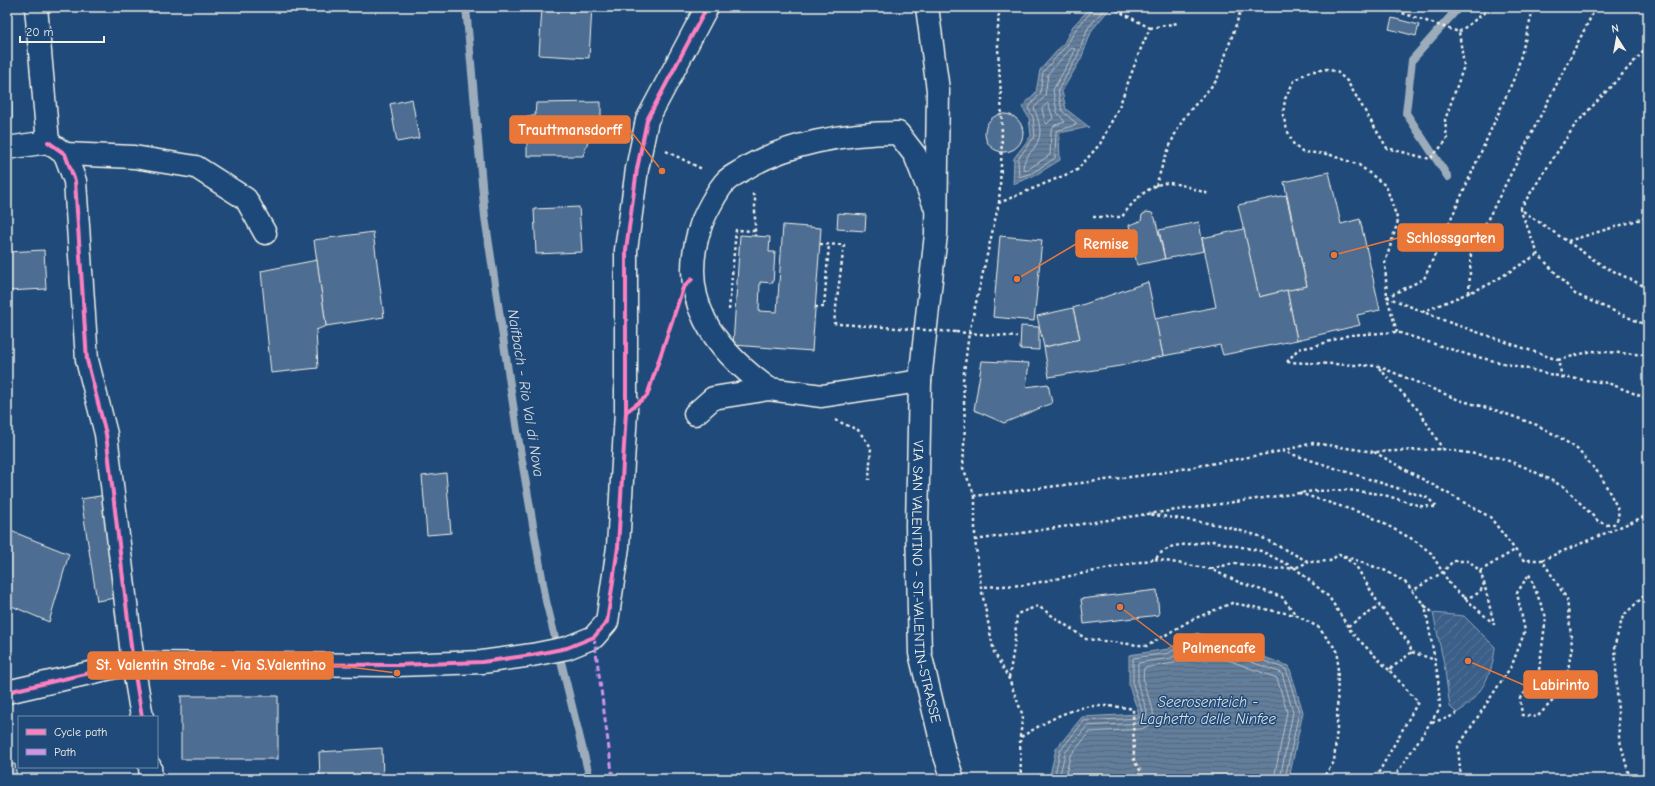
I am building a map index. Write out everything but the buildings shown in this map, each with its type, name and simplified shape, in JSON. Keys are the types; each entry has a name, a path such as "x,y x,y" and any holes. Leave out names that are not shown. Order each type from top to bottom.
{"street":[{"path":"36,7 56,148 75,181 87,360 106,434 133,664 142,716"},
{"path":"7,692 133,664 397,665 482,662 532,655 567,648 594,637 607,622 618,547 626,412 626,250 637,169 647,120 708,7"},
{"path":"927,7 938,90 936,209"},
{"path":"769,389 747,373 720,345 701,314 692,280 695,244 703,217 726,181 752,164 790,149 835,138 874,133 898,133 915,155 936,209"},
{"path":"7,148 56,148 134,157 196,167 246,199 265,233"},
{"name":"VIA SAN VALENTINO - ST.-VALENTIN-STRASSE","path":"936,209 936,234 920,381 917,526 920,653 944,752 953,779"},
{"path":"694,414 713,398 769,389 822,396 920,381"},
{"path":"150,768 151,779"}],"path":[{"path":"1000,7 998,23 1002,116 1002,160 999,203 969,334 963,380 965,423 963,468 975,496 975,540 981,587 994,652 1009,679 1023,716 1020,737 1021,779"},
{"path":"1111,7 1150,28 1178,23"},
{"path":"1156,186 1163,163 1174,136 1185,116 1217,80 1242,7"},
{"path":"1378,7 1390,9 1458,32"},
{"path":"1458,32 1492,7"},
{"path":"1388,296 1424,280 1516,74 1534,7"},
{"path":"1469,293 1471,252 1596,7"},
{"path":"999,203 1077,170 1100,144 1119,107 1150,28"},
{"path":"1397,332 1388,296 1386,263 1398,221 1386,186 1359,165 1328,154 1302,152 1294,145 1286,130 1282,115 1285,99 1294,81 1308,72 1327,69 1337,72 1347,81 1387,148 1430,159 1446,140 1445,120 1464,66 1458,32"},
{"path":"1520,209 1575,125 1648,46"},
{"path":"1093,217 1122,216 1130,204 1145,192 1156,186 1168,183 1184,186 1209,194"},
{"path":"1520,209 1603,266 1648,288"},
{"path":"1520,209 1538,254 1575,294 1648,326"},
{"path":"1568,242 1648,217"},
{"path":"726,352 736,230 755,231"},
{"path":"820,244 844,245 834,323 1017,337"},
{"path":"815,307 824,307 829,244"},
{"path":"1421,312 1488,286 1538,254"},
{"path":"1388,296 1421,312 1494,339 1558,360 1592,351 1648,355"},
{"path":"975,496 1154,474 1282,451 1313,443 1374,452 1442,449 1501,458 1527,468 1564,487 1598,520 1607,526 1614,524 1619,517 1617,507 1601,476 1577,449 1559,436 1537,425 1498,411 1459,400 1378,366 1287,362 1298,349 1315,346 1349,335 1397,332 1468,355 1562,377 1608,383 1648,399"},
{"path":"1558,360 1562,377"},
{"path":"1378,366 1420,412 1442,449"},
{"path":"829,418 858,430 871,448 869,480"},
{"path":"975,540 1314,491 1347,490 1380,494 1421,506 1437,507 1428,498 1282,451"},
{"path":"1374,452 1490,517 1523,560 1542,560 1648,515"},
{"path":"1298,493 1368,515 1408,536 1431,554 1443,572 1451,586 1494,624 1480,571 1469,561 1453,561 1443,572 1412,591"},
{"path":"1148,514 1220,525 1259,536 1308,562"},
{"path":"1155,559 1162,552 1173,546 1213,541 1261,551 1295,568 1329,597 1352,633 1418,702 1375,779"},
{"path":"1480,571 1515,550"},
{"path":"1210,569 1234,563 1272,569 1295,568 1308,562 1330,561 1340,554"},
{"path":"1340,554 1386,571 1406,583 1425,606 1433,613"},
{"path":"1340,554 1356,566 1380,606 1408,642 1412,652 1435,660"},
{"path":"981,587 1025,585 1155,559 1210,569 1241,583 1282,597 1296,616"},
{"path":"1461,779 1458,747 1512,665 1525,631 1518,593 1529,574 1546,617 1538,678 1520,698 1522,715 1537,716 1565,688 1572,646 1567,599 1542,560"},
{"path":"1464,598 1475,596 1482,589 1484,583"},
{"path":"1630,779 1619,737 1615,644 1623,616 1648,592"},
{"path":"1009,679 1017,614 1038,606 1086,639 1147,646 1191,620 1232,603 1296,616 1318,627 1338,652 1337,728 1334,762 1322,779"},
{"path":"1348,626 1380,606"},
{"path":"1393,779 1440,708 1438,677 1425,606"},
{"path":"1389,670 1412,652"},
{"path":"1020,737 1052,719 1078,708 1119,706 1133,709 1134,761 1142,773"},
{"path":"1431,722 1448,718 1457,713"}],"shaded area":[{"path":"1433,613 1464,616 1495,647 1494,657 1484,684 1472,700 1457,713 1450,707 1444,664"}],"water":[{"path":"1091,7 1111,7 1092,30 1081,59 1062,91 1066,109 1089,127 1059,133 1060,160 1034,176 1013,184 1014,158 1031,136 1029,118 1022,107 1036,92 1040,70 1064,43 1073,26"},
{"name":"Seerosenteich - Laghetto delle Ninfee","path":"1197,633 1289,666 1303,712 1289,779 1049,779 1056,749 1082,717 1139,714 1129,686 1129,655 1168,649"}],"waterway":[{"name":"Naifbach - Rio Val di Nova","path":"466,7 485,217 517,431 546,601 590,779"},
{"path":"1448,177 1406,113 1412,60 1459,7"}],"marked path":[{"path":"594,637 613,779"}],"cycle path":[{"path":"7,692 133,663 397,665 482,662 532,655 567,648 594,637 607,622 618,547 626,412 626,250 637,169 647,120 707,7"},
{"path":"48,142 65,154 75,181 87,360 106,434 133,663 142,716"},
{"path":"626,412 647,396 683,288 692,279"}],"place":[{"name":"Trauttmansdorff","path":"662,171"},
{"name":"Schlossgarten","path":"1334,255"},
{"name":"Remise","path":"1017,279"},
{"name":"Palmencafe","path":"1120,607"},
{"name":"Labirinto","path":"1468,661"},
{"name":"St. Valentin Straße - Via S.Valentino","path":"397,673"}]}
